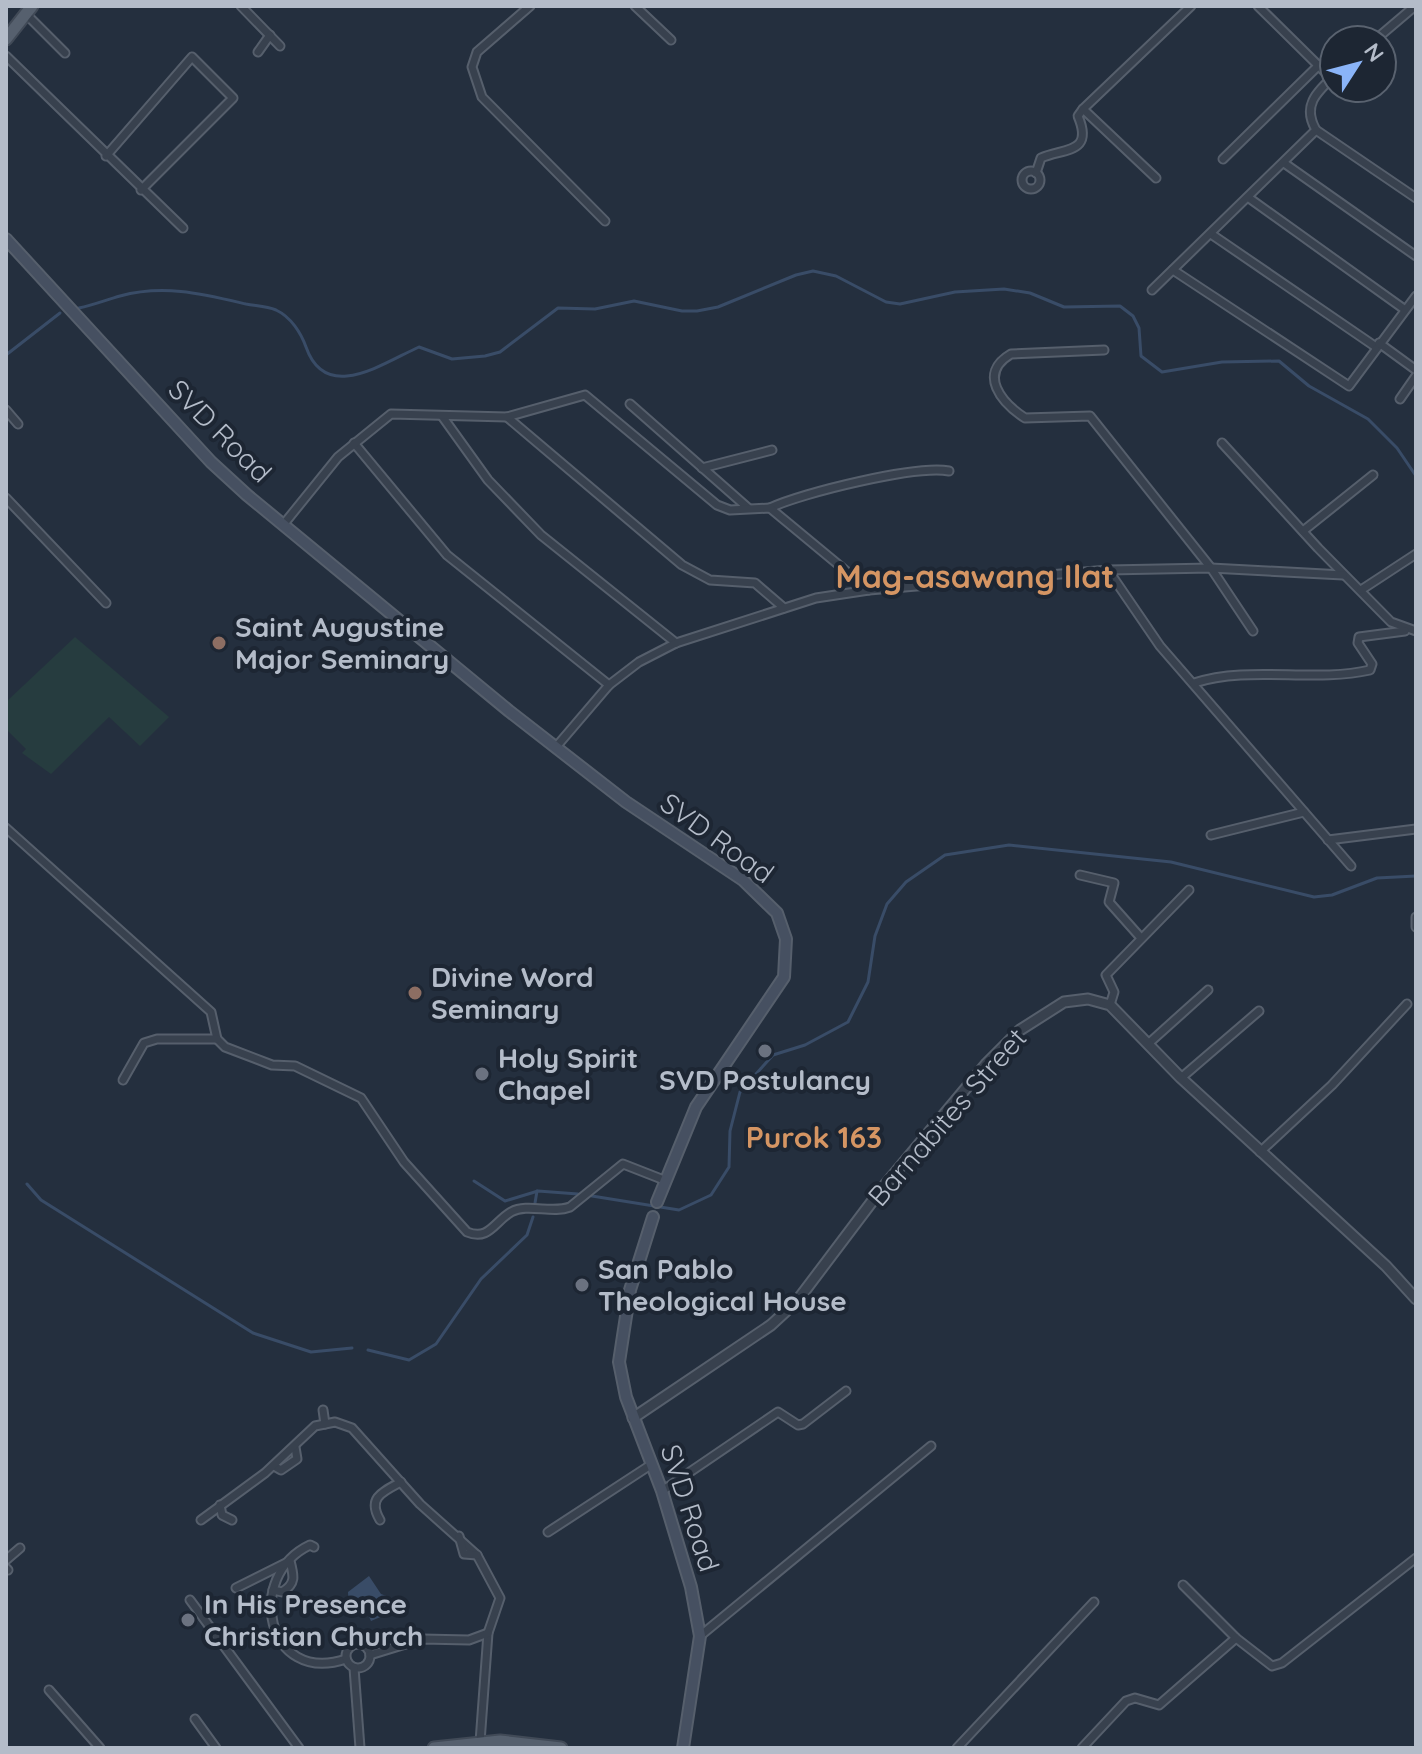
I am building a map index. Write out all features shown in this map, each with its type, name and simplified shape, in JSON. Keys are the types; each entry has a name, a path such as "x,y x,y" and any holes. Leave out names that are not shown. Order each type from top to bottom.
{"main road":[{"path":"6,39 29,10"},
{"name":"SVD Road","path":"6,239 211,462 283,525 626,802 743,880 777,913 786,939 784,977 696,1107 657,1202"},
{"name":"SVD Road","path":"653,1217 630,1290 619,1362 633,1418 662,1491 691,1587 700,1636 683,1748"},
{"path":"434,1748 480,1742 561,1748"}],"street":[{"path":"241,6 280,46"},
{"path":"530,6 477,52 472,67 482,97 605,221"},
{"path":"635,6 671,40"},
{"path":"1036,173 1041,158 1053,153 1068,153 1079,144 1083,135 1078,116 1083,109 1191,6"},
{"path":"1258,6 1318,64"},
{"path":"1394,24 1415,6"},
{"path":"29,10 65,53"},
{"path":"258,52 270,35"},
{"path":"6,56 183,228"},
{"path":"106,156 192,57 233,98 141,190"},
{"path":"1223,159 1318,66"},
{"path":"1318,93 1309,103 1308,113 1316,130 1416,198"},
{"path":"1083,109 1156,178"},
{"path":"1152,290 1316,130"},
{"path":"1284,163 1416,256"},
{"path":"1249,198 1404,309"},
{"path":"1211,234 1416,373 1400,399"},
{"path":"1173,270 1344,385 1353,382 1377,345 1416,296"},
{"path":"1104,350 1011,354 997,367 993,381 998,395 1025,418 1090,416 1211,568 1253,631"},
{"path":"283,525 338,457 391,414 507,417 585,395 717,505 730,510 770,508 830,490 926,470 949,471"},
{"path":"630,404 748,508"},
{"path":"6,410 18,424"},
{"path":"442,416 488,480 541,535 676,643"},
{"path":"507,417 682,565 710,580 755,583 784,608"},
{"path":"354,443 447,555 609,685"},
{"path":"1222,443 1343,575 1391,622 1412,630"},
{"path":"702,468 772,450"},
{"path":"1303,531 1373,475"},
{"path":"6,498 106,603"},
{"path":"770,508 869,590"},
{"path":"1361,590 1416,554"},
{"path":"556,747 609,685 639,662 676,643 816,598 869,590 1108,570 1211,568 1343,575"},
{"path":"1108,570 1160,646 1351,866"},
{"path":"1194,683 1235,677 1306,677 1370,670 1372,664 1358,643 1359,637 1387,636 1412,630"},
{"path":"1211,835 1304,812"},
{"path":"6,828 211,1012 217,1039"},
{"path":"1328,840 1416,829"},
{"path":"1080,875 1117,886 1109,902 1141,938"},
{"path":"1189,890 1106,975 1114,992 1110,1005 1181,1078 1386,1266 1416,1299"},
{"path":"1416,917 1416,927"},
{"path":"1148,1044 1208,990"},
{"name":"Barnabites Street","path":"633,1418 771,1325 797,1301 880,1191 987,1063 1020,1030 1064,1002 1088,999 1110,1005"},
{"path":"1260,1152 1332,1085 1407,1004"},
{"path":"1181,1078 1259,1011"},
{"path":"123,1080 144,1043 157,1039 217,1039 252,1059 272,1065 295,1066 361,1098 404,1162 467,1232 477,1236 519,1210 560,1211 570,1207 623,1164 664,1180"},
{"name":"SVD Road","path":"653,1217 657,1202"},
{"path":"662,1491 778,1412 798,1425 803,1424 846,1391"},
{"path":"323,1410 325,1424"},
{"path":"201,1520 274,1466 315,1426 335,1422 352,1428 401,1482 477,1555 500,1598 488,1633 480,1742"},
{"path":"700,1636 931,1446"},
{"path":"548,1532 652,1464"},
{"path":"380,1520 374,1509 374,1501 380,1493 401,1482"},
{"path":"220,1505 222,1515 232,1520"},
{"path":"314,1547 310,1545 298,1551 273,1590 271,1613 274,1632 288,1651 304,1662 330,1665 346,1659"},
{"path":"6,1560 20,1548"},
{"path":"1183,1585 1236,1638 1272,1666 1282,1663 1416,1558"},
{"path":"236,1588 290,1561"},
{"path":"273,1590 282,1592 290,1587 294,1578 290,1561"},
{"path":"190,1600 299,1748"},
{"path":"957,1748 1094,1602"},
{"path":"370,1655 422,1639 469,1640 488,1633"},
{"path":"1082,1748 1126,1701 1135,1698 1150,1705 1159,1705 1236,1638"},
{"path":"354,1668 366,1666 370,1655 367,1648 356,1644 347,1651 346,1659 354,1668 360,1748"},
{"path":"49,1690 100,1748"},
{"path":"195,1719 216,1748"}],"green space":[{"path":"75,637 169,717 140,746 109,717 51,774 22,753 26,749 6,729 6,702"}],"water":[{"path":"369,1576 381,1594 392,1598 397,1610 371,1621 365,1608 349,1611 348,1592"}],"waterway":[{"path":"79,308 136,292 168,291 199,294 276,310 295,326 315,364 327,373 341,376 373,369 419,347 452,359 500,352 558,308 595,309 634,301 697,311 718,307 813,271 836,276 886,302 900,304 955,292 1004,289 1030,293 1064,307 1120,306 1133,316 1139,328 1141,356 1162,372 1222,362 1279,361 1309,386 1368,419 1397,448 1416,476"},
{"path":"6,355 60,313"},
{"path":"592,1196 679,1210 711,1195 729,1167 730,1131 740,1092 773,1055 805,1045 848,1022 868,982 875,936 887,904 906,882 945,855 1009,845 1171,862 1314,897 1332,895 1377,878 1416,876"},
{"path":"474,1181 505,1201 538,1191 578,1194"},
{"path":"27,1184 41,1200 253,1333 311,1352 352,1348"},
{"path":"535,1203 537,1191"},
{"path":"368,1350 409,1360 436,1344 481,1279 527,1235 533,1217"}],"place":[{"name":"Saint Augustine Major Seminary","path":"219,643"},
{"name":"Divine Word Seminary","path":"415,993"},
{"name":"SVD Postulancy","path":"765,1051"},
{"name":"Holy Spirit Chapel","path":"482,1074"},
{"name":"San Pablo Theological House","path":"582,1285"},
{"name":"In His Presence Christian Church","path":"188,1620"}],"district":[{"name":"Mag-asawang Ilat","path":"975,577"},
{"name":"Purok 163","path":"814,1138"}]}
